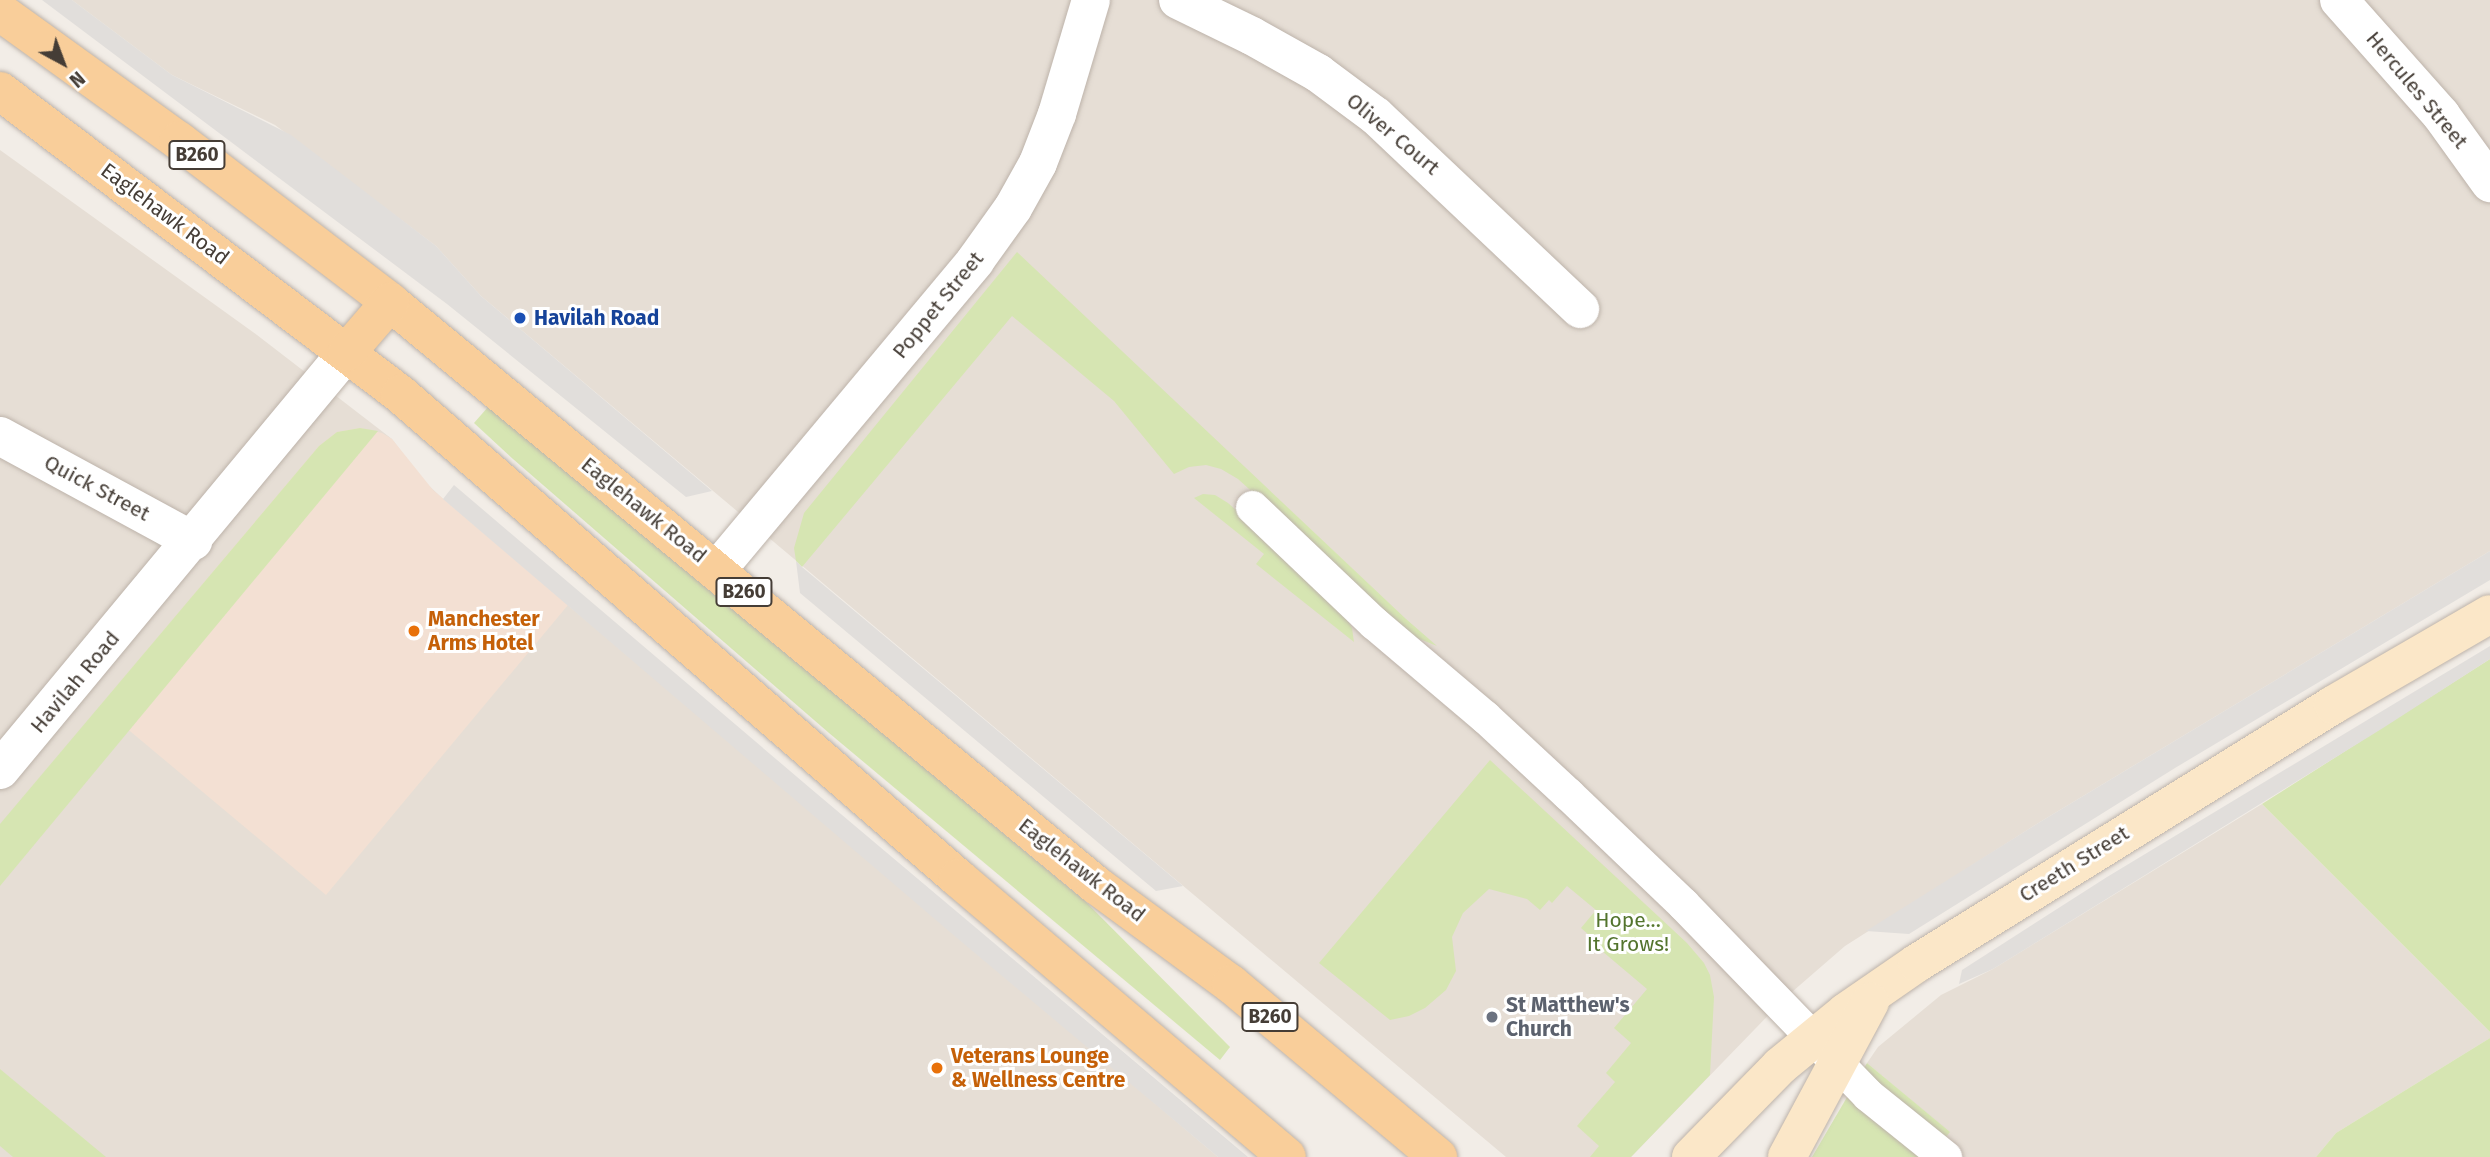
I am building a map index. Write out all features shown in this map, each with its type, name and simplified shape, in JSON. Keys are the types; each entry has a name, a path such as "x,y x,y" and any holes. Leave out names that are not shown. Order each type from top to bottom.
{"main road":[{"name":"Eaglehawk Road","path":"0,12 179,141 390,302 1096,885 1231,984 1438,1157"},
{"name":"Eaglehawk Road","path":"0,90 347,352 1287,1157"},
{"name":"Havilah Road","path":"347,352 390,302"},
{"name":"Creeth Street","path":"1825,1051 1876,991 1996,912 2170,804 2490,614"},
{"path":"1690,1157 1749,1094 1825,1051"},
{"path":"1787,1157 1825,1051"}],"street":[{"name":"Poppet Street","path":"717,570 975,261 1013,208 1038,163 1091,0"},
{"name":"Oliver Court","path":"1178,0 1252,36 1318,73 1376,116 1580,309"},
{"name":"Hercules Street","path":"2339,0 2441,116 2490,183"},
{"name":"Havilah Road","path":"0,770 194,541 347,352"},
{"name":"Quick Street","path":"0,436 194,541"}],"lane":[{"path":"1252,507 1374,623 1485,717 1586,810 1683,904 1868,1095 1945,1157"}],"shaded area":[{"path":"42,0 72,0 172,75 291,135 436,246 481,296 712,491 686,497 447,304"},
{"path":"72,0 2490,0 2490,551 2040,822 1845,946 1785,998 1631,1157 1506,1157 481,296 436,246 275,125 172,75"},
{"path":"0,150 257,335 392,439 422,479 443,499 1218,1157 0,1157"},
{"path":"360,428 382,433 392,439 433,490 568,605 326,895 100,706 319,446 337,432"},
{"path":"454,485 1248,1157 1218,1157 957,938 443,499"},
{"path":"2490,551 2490,580 2175,768 1909,934 1866,931 2040,822"},
{"path":"796,561 1183,886 1156,891 800,593"},
{"path":"2490,646 2490,659 2383,728 1993,969 1959,984 1962,970 2107,877"},
{"path":"2262,804 2490,1032 2490,1038 2336,1133 2316,1157 1930,1157 1949,1132 1867,1063 1878,1047 1941,995 1993,969"}],"green space":[{"path":"1017,252 1437,646 1412,636 1238,479 1221,469 1206,465 1189,467 1174,474 1114,401 1012,316 802,567 796,561 794,548 804,513"},
{"path":"488,407 1085,901 1230,1047 1220,1060 829,733 513,459 474,423"},
{"path":"360,428 378,431 0,886 0,824 319,446 337,432"},
{"path":"1203,494 1215,495 1228,503 1320,585 1352,628 1354,642 1256,564 1264,554 1194,498"},
{"path":"2490,659 2490,1032 2262,804"},
{"name":"Hope... It Grows!","path":"1490,760 1687,943 1704,963 1710,975 1714,997 1710,1075 1631,1157 1590,1157 1599,1146 1577,1126 1615,1082 1606,1073 1631,1043 1614,1028 1647,989 1596,946 1598,943 1581,928 1596,910 1567,886 1552,903 1549,900 1540,910 1527,899 1489,889 1463,913 1452,937 1456,971 1446,990 1425,1008 1409,1016 1390,1020 1319,963"},
{"path":"2490,1038 2490,1157 2316,1157 2336,1133"},
{"path":"1867,1063 1950,1132 1930,1157 1812,1157"},
{"path":"0,1069 106,1157 13,1157 0,1146"}],"place":[{"name":"Havilah Road","path":"520,318"},
{"name":"Manchester Arms Hotel","path":"414,631"},
{"name":"St Matthew's Church","path":"1492,1017"},
{"name":"Veterans Lounge & Wellness Centre","path":"937,1068"}]}
